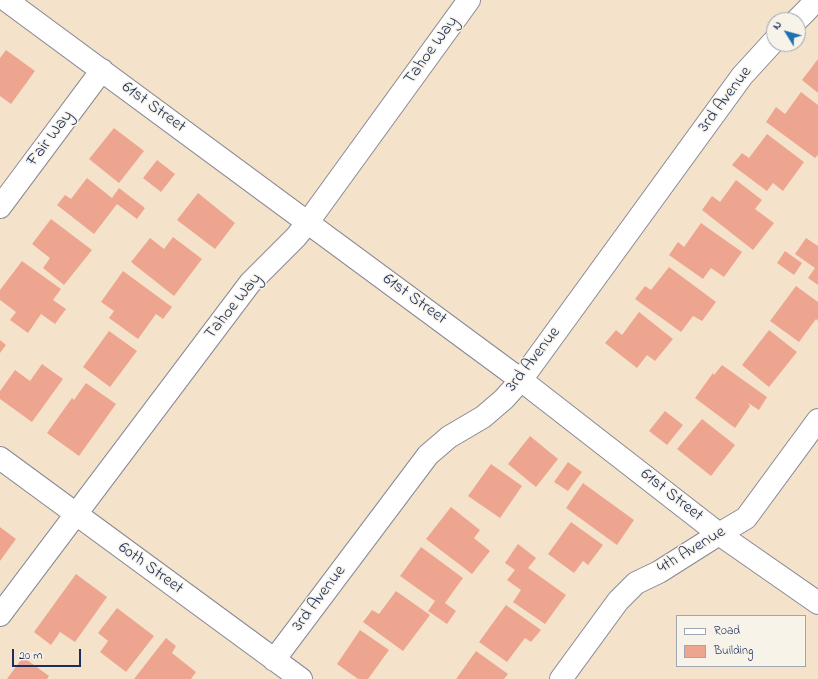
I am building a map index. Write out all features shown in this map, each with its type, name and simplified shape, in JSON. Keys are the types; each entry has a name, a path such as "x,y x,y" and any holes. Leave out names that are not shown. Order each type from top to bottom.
{"street":[{"name":"61st Street","path":"6,0 522,380 719,534 818,604"},
{"name":"Tahoe Way","path":"0,615 250,283 296,237 308,222 469,0"},
{"path":"805,12 816,0"},
{"name":"3rd Avenue","path":"274,660 428,455 449,437 483,416 504,399 522,380 742,76 766,50"},
{"name":"Fair Way","path":"0,208 102,70"},
{"name":"4th Avenue","path":"561,679 618,601 636,583 659,572 746,518 818,420"},
{"name":"60th Street","path":"0,458 301,679"}],"building":[{"path":"6,50 35,71 11,104 0,96 0,58"},
{"path":"818,59 818,93 802,80"},
{"path":"801,92 818,105 818,155 815,158 766,122 776,107 785,114"},
{"path":"114,128 144,151 119,183 89,159"},
{"path":"767,134 804,162 783,191 773,183 767,191 732,165 742,153 749,158"},
{"path":"157,160 175,174 161,192 143,178"},
{"path":"87,178 112,198 119,188 145,208 137,219 117,204 94,234 57,205 65,195 71,199"},
{"path":"736,180 762,200 755,209 774,223 753,250 702,210 712,196 720,202"},
{"path":"198,193 235,223 215,249 177,220"},
{"path":"51,219 92,250 64,285 43,268 50,258 32,244"},
{"path":"701,223 742,252 724,277 711,268 703,279 669,255 678,242 684,247"},
{"path":"173,237 202,259 174,296 131,262 150,238 164,249"},
{"path":"806,238 818,246 818,285 808,278 815,268 795,254"},
{"path":"785,251 802,263 794,275 777,263"},
{"path":"22,261 61,289 53,300 66,309 55,324 41,314 28,333 10,320 16,312 0,300 0,290"},
{"path":"669,267 716,302 702,321 693,316 681,332 635,299 645,286 651,290"},
{"path":"123,271 172,307 163,319 156,314 138,339 109,318 114,311 101,302"},
{"path":"796,286 818,302 818,321 816,319 799,342 770,321"},
{"path":"639,312 673,339 655,361 647,355 637,368 605,343 616,330 622,335"},
{"path":"769,330 797,352 769,387 742,365"},
{"path":"109,331 137,351 110,387 83,367"},
{"path":"0,340 6,345 0,353"},
{"path":"42,364 63,379 32,422 0,399 0,391 15,370 30,381"},
{"path":"722,365 767,397 759,410 748,403 750,406 735,428 695,398 713,373 714,375"},
{"path":"86,383 116,404 79,456 47,433 72,398 74,400"},
{"path":"665,411 683,425 667,445 649,431"},
{"path":"702,419 735,445 711,476 677,449"},
{"path":"530,436 558,459 536,487 508,464"},
{"path":"568,462 582,472 568,491 554,482"},
{"path":"491,464 522,486 500,518 468,496"},
{"path":"583,483 634,520 617,545 566,508"},
{"path":"451,507 480,530 474,538 490,551 472,574 426,539"},
{"path":"571,522 603,545 588,565 583,561 574,573 548,554"},
{"path":"0,527 16,539 0,561"},
{"path":"518,544 536,558 528,568 566,595 545,624 513,602 521,590 507,580 515,570 505,563"},
{"path":"421,547 463,578 445,603 456,611 447,624 428,611 435,601 400,576"},
{"path":"76,574 107,597 75,642 60,632 51,645 34,632"},
{"path":"396,591 430,615 403,651 363,622 372,610 379,614"},
{"path":"506,605 541,630 531,642 525,638 507,662 479,642"},
{"path":"117,608 154,636 126,672 100,652 108,641 98,633"},
{"path":"360,630 389,650 368,679 358,679 337,664"},
{"path":"166,638 176,646 172,653 196,672 191,679 134,679"},
{"path":"476,651 508,674 504,679 456,679"},
{"path":"23,657 49,676 47,679 7,679"}]}
